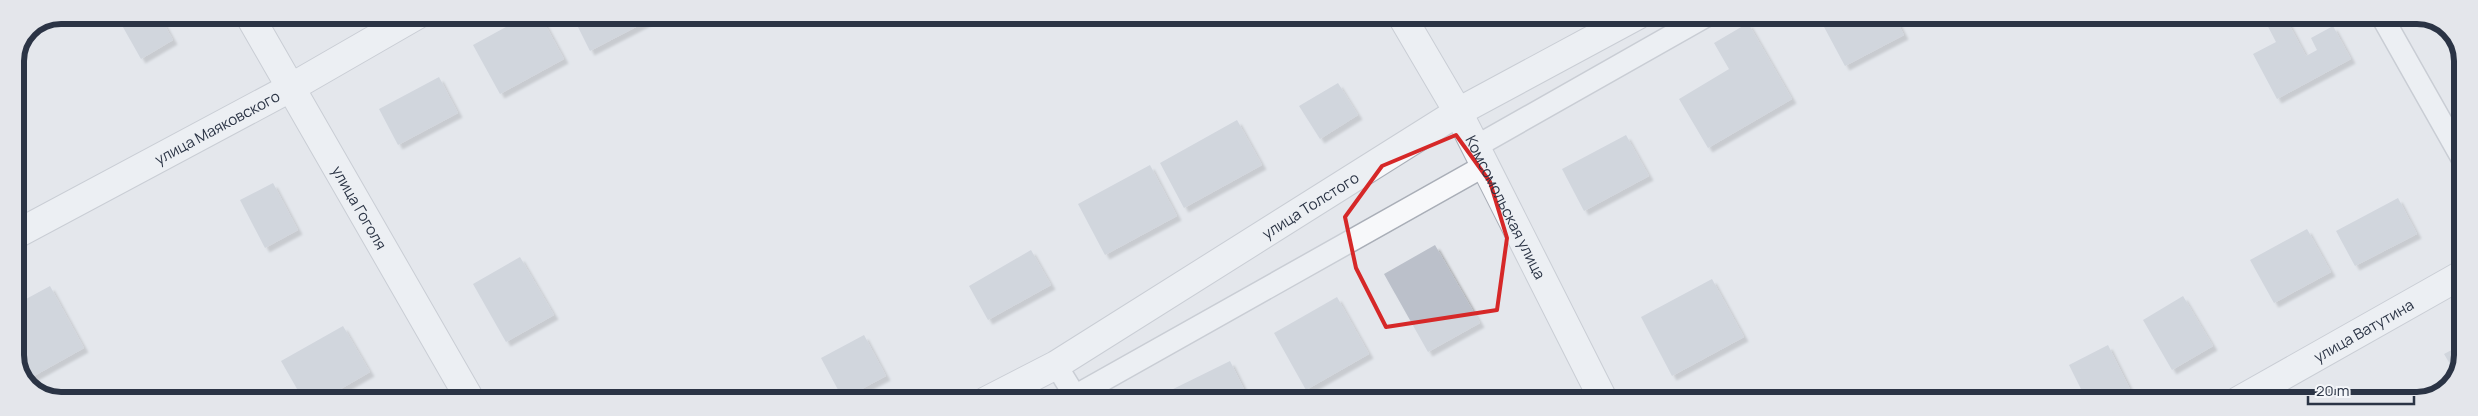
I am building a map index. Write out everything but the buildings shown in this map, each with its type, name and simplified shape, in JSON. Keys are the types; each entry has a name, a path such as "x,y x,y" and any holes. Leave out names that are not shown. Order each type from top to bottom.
{"street":[{"name":"улица Гоголя","path":"254,24 466,392"},
{"name":"улица Маяковского","path":"24,230 292,87 401,24"},
{"name":"Комсомольская улица","path":"1406,24 1458,112 1599,392"},
{"name":"улица Толстого","path":"1004,392 1056,365 1458,112 1621,24"},
{"name":"улица Ватутина","path":"2254,392 2454,279"}],"lane":[{"path":"1082,392 1480,156 1693,24"},
{"path":"2386,24 2454,144"},
{"path":"1056,365 1073,392"}],"highlighted area":[{"path":"1456,135 1490,182 1507,238 1497,310 1386,327 1356,268 1345,217 1382,166"}]}
